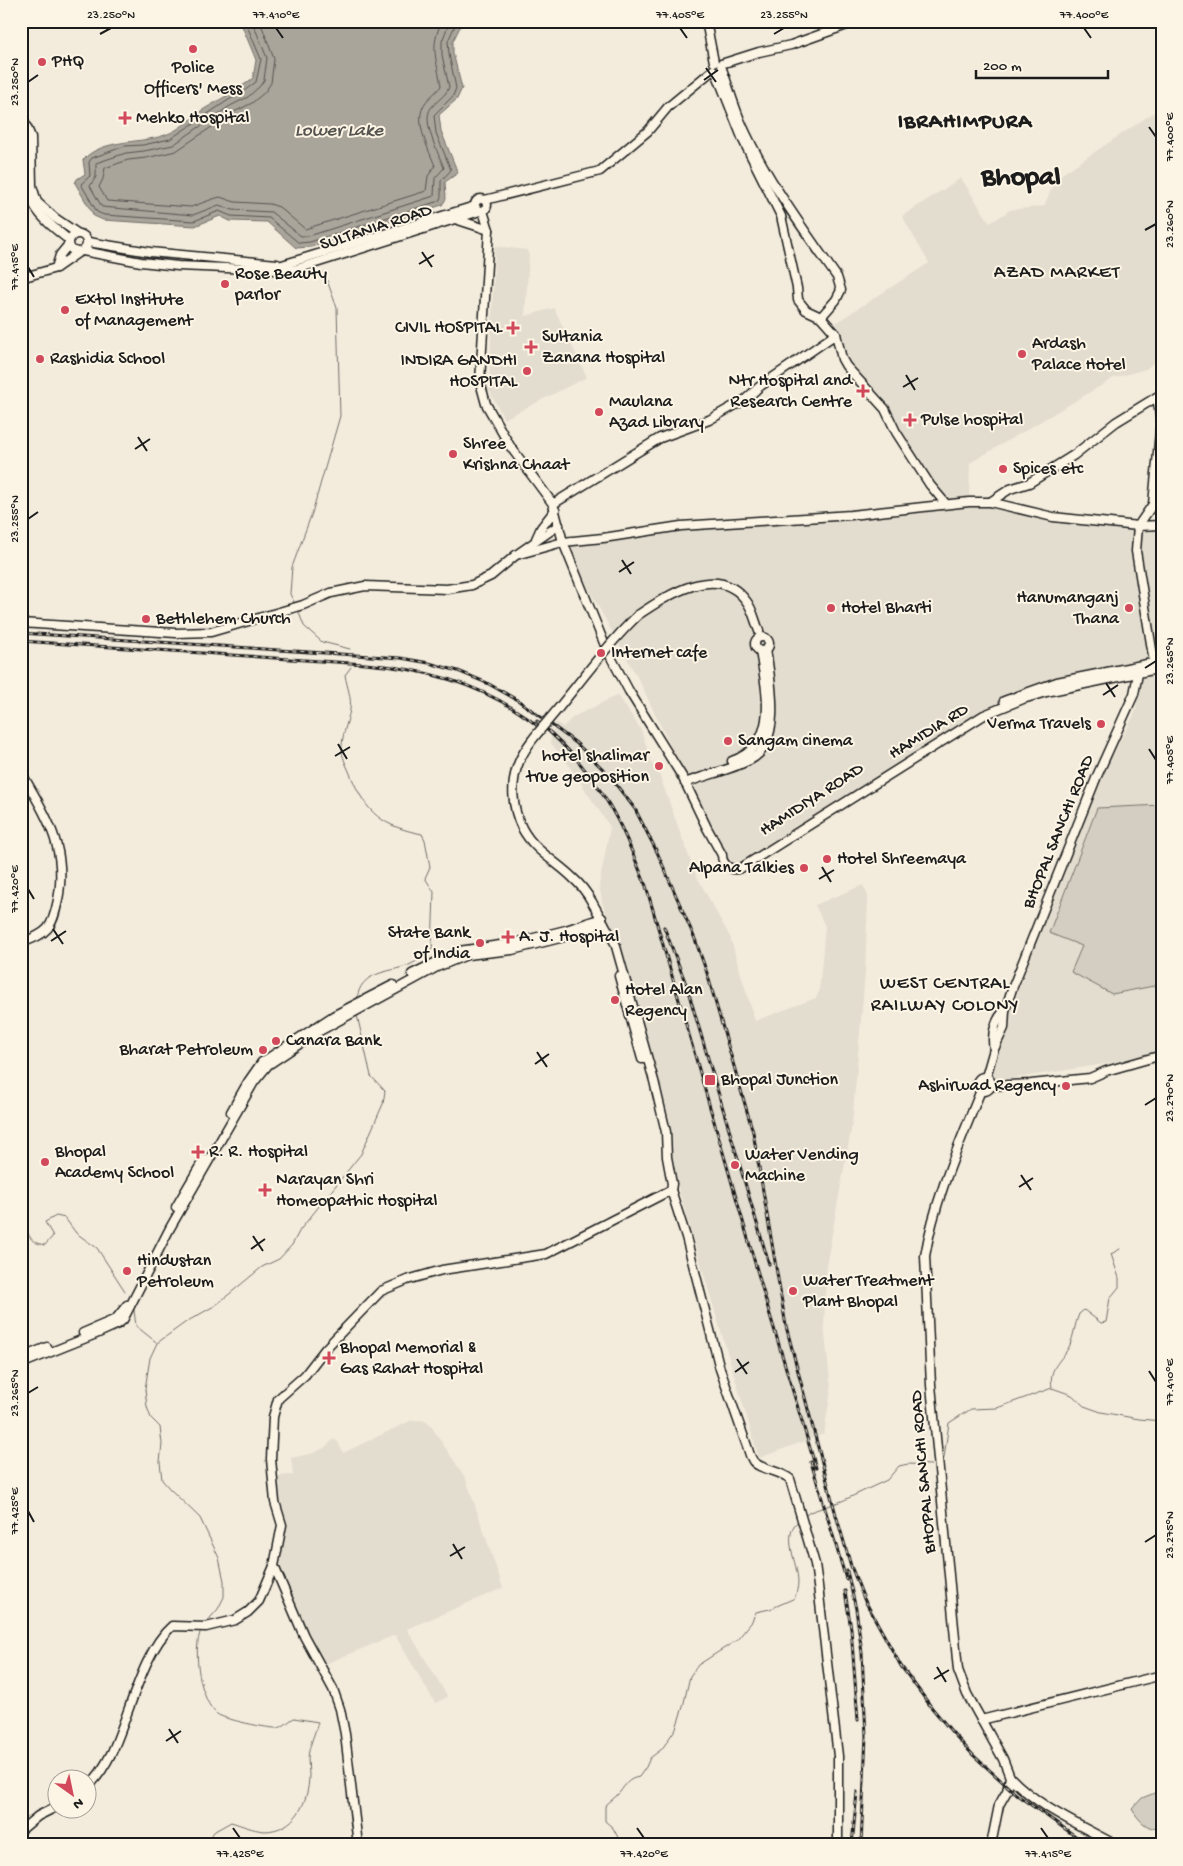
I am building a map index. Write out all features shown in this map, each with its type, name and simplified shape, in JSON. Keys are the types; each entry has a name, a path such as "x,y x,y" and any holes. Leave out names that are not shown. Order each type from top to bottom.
{"main road":[{"path":"706,21 717,66 743,140 781,216 798,300 806,310 821,316 836,334 842,359 846,366 885,408 896,432 920,470 946,504"},
{"path":"710,21 717,66 740,120 758,156 790,210 838,277 841,290 836,300 821,316"},
{"path":"804,825 741,868 732,869 727,866 684,780 629,691 606,648 563,542 554,507 510,446 486,404 480,382 488,230 482,206 496,198 524,189 600,172 648,131 668,107 717,66 759,52 791,45 858,21"},
{"path":"21,114 31,137 32,186 37,202 49,214 77,233 84,235 88,242 81,252 56,268 21,278"},
{"path":"27,129 25,137 25,182 28,194 40,216 69,242 72,250 81,252"},
{"path":"765,185 774,181"},
{"name":"SULTANIA ROAD","path":"88,242 150,252 297,269 454,219 482,206"},
{"name":"SULTANIA ROAD","path":"81,252 148,263 219,269 279,267 482,206"},
{"path":"454,219 488,230"},
{"path":"56,268 60,255 71,237 77,233"},
{"path":"536,544 541,528 554,507 660,438 710,420 746,399 836,334"},
{"path":"990,502 1010,489 1030,482 1074,455 1116,422 1160,396 1161,421 1153,504 1138,526 1136,550 1158,662 1139,669"},
{"path":"536,544 602,538 681,526 851,515 969,502 990,502 1053,517 1138,526 1162,525"},
{"path":"21,623 176,633 211,632 292,609 331,593 365,586 447,589 472,585 491,576 516,555 536,544 559,525"},
{"path":"684,780 740,758 751,756 761,738 767,709 763,650 768,642 760,636 751,609 739,594 716,583 686,588 665,597 638,615 618,634 533,740 519,763 515,779 514,808 528,838 537,848 573,877 592,902 611,938 610,943 648,1068 660,1120 663,1163 668,1184 686,1237 720,1369 754,1462 783,1473 790,1479 815,1564 838,1756 838,1845"},
{"path":"760,636 755,645 763,650"},
{"path":"1139,669 1162,668"},
{"name":"BHOPAL SANCHI ROAD","path":"986,1077 994,1049 1004,1028 1005,1010 1097,776 1128,703 1134,694 1139,669"},
{"name":"HAMIDIYA ROAD","path":"722,854 732,864 740,863 804,825 938,738 999,704 1057,682 1139,669"},
{"path":"21,772 51,824 60,858 61,878 50,927 41,936 21,943"},
{"path":"21,1364 96,1334 123,1320 170,1228 254,1082 268,1065 316,1034 437,966 467,955 504,952 603,921"},
{"path":"21,1358 92,1330 119,1316 187,1188 216,1141 248,1082 262,1062 333,1016 460,951 567,933"},
{"path":"990,1086 990,1082 986,1077 981,1077 976,1084 980,1090 987,1090 990,1086 1031,1084 1080,1079 1102,1074 1107,1075 1162,1055"},
{"path":"1130,1066 1162,1059"},
{"name":"BHOPAL SANCHI ROAD","path":"980,1090 944,1184 928,1238 925,1256 935,1431 958,1670 967,1694 1004,1759 1010,1777"},
{"path":"98,1775 122,1731 151,1654 162,1635 172,1626 206,1627 235,1620 248,1612 259,1600 274,1566 282,1525 275,1502 272,1459 273,1417 278,1399 305,1375 326,1348 381,1291 407,1280 442,1270 546,1254 670,1188"},
{"path":"274,1566 304,1636 333,1689 340,1708 345,1734 358,1845"},
{"path":"982,1720 1162,1675"},
{"path":"1140,1682 1147,1683 1162,1680"},
{"path":"990,1845 999,1805 1007,1792 1010,1777"},
{"path":"1010,1777 1023,1791 1116,1845"},
{"path":"21,1830 38,1816 48,1811"}],"shaded area":[{"path":"1162,107 1162,356 1146,369 1114,378 970,463 969,501 1138,526 1162,525 1162,1055 985,1083 1084,809 1136,711 1139,671 1014,700 729,870 641,684 562,541 946,503 846,365 829,327 929,263 902,216 961,178 990,223 1010,210 1044,206 1056,178"},
{"name":"Sultania Zanana Hospital","path":"495,246 527,250 529,255 525,316 554,308 587,377 504,419 489,390"},
{"path":"618,695 641,730 652,764 659,774 695,873 730,937 755,1021 816,998 819,992 825,926 815,905 863,885 868,896 865,973 852,1125 827,1261 824,1325 831,1390 824,1434 759,1458 672,1166 621,951 603,905 599,886 610,827 568,764 550,742 556,722 563,727 573,717"},
{"path":"1162,805 1162,992 1159,985 1112,994 1071,972 1082,946 1049,933 1097,808"},
{"path":"421,1420 431,1426 466,1479 503,1588 407,1629 448,1697 435,1703 395,1635 323,1665 280,1571 278,1561 284,1525 277,1502 276,1476 293,1475 291,1458 314,1453 324,1448 334,1439 338,1442 343,1453 410,1421"},
{"path":"1162,1790 1162,1829 1157,1829 1141,1821 1132,1809 1142,1798"}],"water":[{"name":"Lower Lake","path":"240,21 463,21 453,41 453,53 462,88 457,99 439,115 441,131 458,173 445,182 446,199 442,205 311,247 296,248 267,222 230,221 220,216 195,226 103,220 94,216 75,183 77,179 85,174 83,160 91,153 113,145 160,137 170,133 253,78 256,60"}],"waterway":[{"path":"295,604 290,594 292,567 312,513 340,416 337,308 324,272"},
{"path":"298,610 304,626 322,642 350,649"},
{"path":"351,667 345,675 350,705 343,740 342,751 344,761 357,789 370,809 386,822 396,827 422,834 425,840 430,867 425,878 434,892 432,950 409,965 376,974 369,978 363,983 357,999"},
{"path":"204,1625 218,1609 224,1597 224,1581 219,1558 200,1518 162,1480 160,1427 151,1418 147,1407 145,1389 150,1358 157,1343 186,1322 216,1305 262,1267 279,1259 292,1245 300,1230 361,1154 383,1104 385,1091 371,1076 357,1015"},
{"path":"21,1226 34,1242 45,1245 53,1236 45,1222 56,1216 65,1218 76,1233 97,1248 125,1291"},
{"path":"1052,1387 1052,1374 1056,1364 1070,1345 1079,1314 1084,1310 1101,1323 1106,1322 1110,1298 1119,1287 1119,1278 1111,1254 1120,1249"},
{"path":"134,1310 136,1326 156,1342"},
{"path":"944,1458 949,1423 971,1409 997,1408 1052,1388 1072,1395 1084,1406 1101,1412 1162,1421"},
{"path":"803,1517 810,1512 842,1501 887,1480 899,1466 908,1464 931,1465"},
{"path":"622,1845 613,1828 605,1821 605,1806 628,1782 639,1777 650,1758 662,1749 676,1728 690,1676 698,1665 737,1640 751,1623 756,1612 770,1609 795,1598 798,1582 791,1534 793,1527 798,1521"},
{"path":"201,1630 197,1650 199,1675 206,1698 217,1714 237,1721 273,1728 278,1728 294,1718 318,1722 308,1755 309,1775 306,1795 303,1805 292,1820 275,1830 264,1831 231,1822 215,1831 202,1845"}],"railway":[{"path":"21,633 401,658 429,663 458,671 487,683 519,701 576,743 607,773 635,809 657,852 695,939 707,973 753,1132 786,1326 836,1515 851,1566 864,1599 901,1666 952,1732 973,1755 1017,1795 1088,1845"},
{"path":"21,641 389,666 435,675 480,691 521,713 540,728"},
{"path":"537,721 582,766 601,792 621,827 646,886 816,1468"},
{"path":"664,927 686,984 769,1264"},
{"path":"811,1462 846,1579"},
{"path":"847,1571 856,1609 862,1653 866,1736 861,1845"},
{"path":"845,1591 851,1629 858,1720"},
{"path":"852,1845 857,1792"}],"place":[{"name":"Police Officers' Mess","path":"193,49"},
{"name":"PHQ","path":"42,62"},
{"name":"Mehko Hospital","path":"125,118"},
{"name":"Rose Beauty parlor","path":"225,284"},
{"name":"Extol Institute of Management","path":"65,310"},
{"name":"CIVIL HOSPITAL","path":"513,328"},
{"name":"Sultania Zanana Hospital","path":"531,347"},
{"name":"Ardash Palace Hotel","path":"1022,354"},
{"name":"Rashidia School","path":"40,359"},
{"name":"INDIRA GANDHI HOSPITAL","path":"527,371"},
{"name":"Ntr Hospital and Research Centre","path":"863,391"},
{"name":"Maulana Azad Library","path":"599,412"},
{"name":"Pulse hospital","path":"910,420"},
{"name":"Shree Krishna Chaat","path":"453,454"},
{"name":"Spices etc","path":"1003,469"},
{"name":"Hotel Bharti","path":"831,608"},
{"name":"Hanumanganj Thana","path":"1129,608"},
{"name":"Bethlehem Church","path":"146,619"},
{"name":"Internet cafe","path":"601,653"},
{"name":"Verma Travels","path":"1101,724"},
{"name":"Sangam cinema","path":"728,741"},
{"name":"hotel shalimar true geoposition","path":"659,766"},
{"name":"Hotel Shreemaya","path":"827,859"},
{"name":"Alpana Talkies","path":"804,868"},
{"name":"A. J. Hospital","path":"508,937"},
{"name":"State Bank of India","path":"480,943"},
{"name":"Hotel Alan Regency","path":"615,1000"},
{"name":"Canara Bank","path":"276,1041"},
{"name":"Bharat Petroleum","path":"263,1050"},
{"name":"Bhopal Junction","path":"710,1080"},
{"name":"Ashirwad Regency","path":"1066,1086"},
{"name":"R. R. Hospital","path":"198,1152"},
{"name":"Bhopal Academy School","path":"45,1162"},
{"name":"Water Vending Machine","path":"735,1165"},
{"name":"Narayan Shri Homeopathic Hospital","path":"265,1190"},
{"name":"Hindustan Petroleum","path":"127,1271"},
{"name":"Water Treatment Plant Bhopal","path":"793,1291"},
{"name":"Bhopal Memorial & Gas Rahat Hospital","path":"329,1358"}],"district":[{"name":"IBRAHIMPURA","path":"965,123"},
{"name":"Bhopal","path":"1021,178"},
{"name":"AZAD MARKET","path":"1057,273"},
{"name":"WEST CENTRAL RAILWAY COLONY","path":"945,995"}]}
